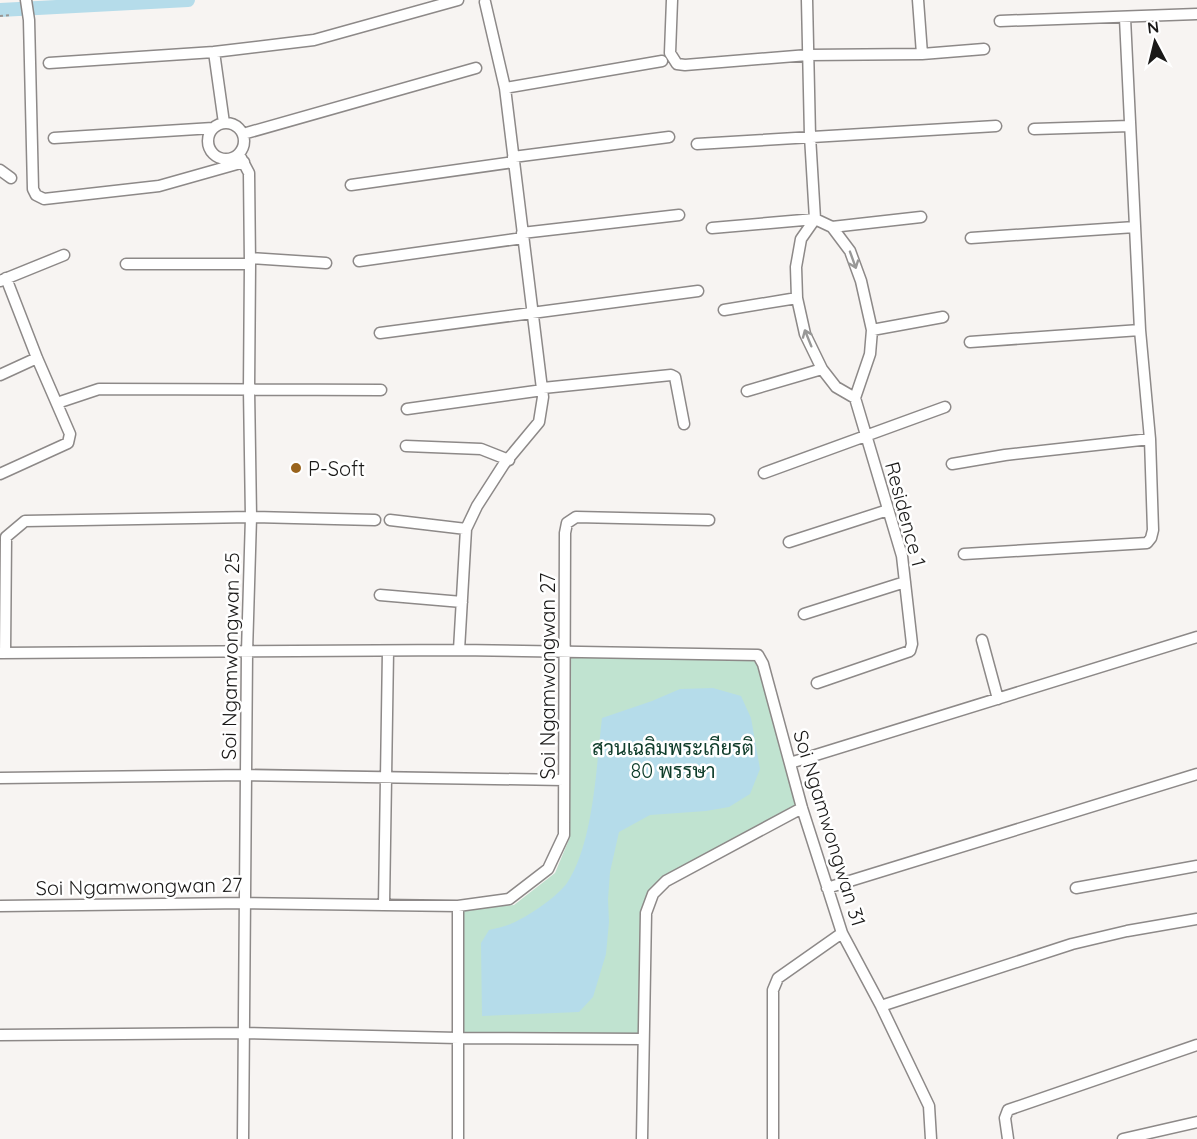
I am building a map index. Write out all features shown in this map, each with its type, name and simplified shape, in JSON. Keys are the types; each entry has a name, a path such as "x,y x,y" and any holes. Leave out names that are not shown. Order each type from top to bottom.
{"street":[{"path":"49,63 214,52 314,39 458,0"},
{"path":"672,0 670,53 677,64 808,55 922,54 984,49"},
{"path":"712,228 814,219 832,227 850,251 861,281 872,330 870,354 855,398 836,387 822,369 805,334 797,298 796,267 801,239 814,219 807,0"},
{"path":"918,0 922,54"},
{"path":"459,650 466,529 477,506 508,460 539,422 543,389 505,88 485,2"},
{"path":"26,3 29,20 33,189 36,195 44,199 159,186 242,158"},
{"path":"1000,21 1197,14"},
{"path":"964,554 1147,543 1151,538 1153,530 1150,440 1140,330 1125,18"},
{"path":"214,52 224,123"},
{"path":"505,88 662,61"},
{"path":"243,134 476,68"},
{"path":"54,138 213,128 224,123 235,125 243,134 242,158"},
{"path":"697,144 996,126"},
{"path":"1034,129 1130,126"},
{"path":"213,128 209,132 207,143 213,154 223,159 242,158"},
{"path":"351,185 669,137"},
{"name":"Soi Ngamwongwan 25","path":"242,158 249,173 251,517 247,652 243,1139"},
{"path":"0,170 11,178"},
{"path":"359,261 679,215"},
{"path":"832,227 921,217"},
{"path":"971,238 1135,226"},
{"path":"0,474 68,443 70,434 3,279 64,255"},
{"path":"126,264 326,262"},
{"path":"380,333 698,291"},
{"path":"724,310 797,298"},
{"path":"872,330 943,317"},
{"path":"970,342 1140,330"},
{"path":"0,375 37,358"},
{"path":"747,391 822,369"},
{"path":"407,409 543,389 671,375 675,377 677,384 684,424"},
{"path":"57,403 99,389 381,390"},
{"name":"Residence 1","path":"817,683 911,649 912,642 902,556 855,398"},
{"path":"764,473 945,407"},
{"path":"952,464 1005,454 1150,440"},
{"path":"405,446 481,449 508,460"},
{"path":"789,542 888,510"},
{"path":"375,520 251,517 25,521 6,537 3,653 459,650 566,652"},
{"name":"Soi Ngamwongwan 27","path":"0,906 245,903 458,906 509,899 548,869 564,835 565,534 567,523 576,517 709,520"},
{"path":"390,520 466,529"},
{"path":"804,614 905,582"},
{"path":"380,595 462,602"},
{"path":"790,763 1197,637"},
{"path":"982,640 998,699"},
{"path":"384,904 388,651"},
{"name":"Soi Ngamwongwan 31","path":"566,652 758,655 763,664 802,808 842,933 928,1106 931,1139"},
{"path":"827,888 1197,774"},
{"path":"0,777 246,775 564,780"},
{"path":"642,1139 646,912 653,894 666,881 802,808"},
{"path":"1076,888 1197,866"},
{"path":"458,906 458,1139"},
{"path":"880,1006 1072,944 1197,919"},
{"path":"773,1139 772,990 774,983 842,933"},
{"path":"0,1035 244,1033 643,1039"},
{"path":"1008,1139 1005,1118 1008,1110 1197,1046"},
{"path":"1123,1139 1197,1122"}],"path":[{"path":"0,16 11,15"}],"green space":[{"name":"สวนเฉลิมพระเกียรติ 80 พรรษา","path":"570,657 757,657 797,806 650,891 640,912 640,1036 455,1033 456,909 514,905 555,873 570,837"}],"water":[{"path":"713,688 741,696 751,718 760,769 750,794 729,807 650,815 619,832 610,872 606,954 593,997 579,1012 482,1016 481,943 489,930 515,922 543,905 563,888 576,866 583,847 592,804 602,718 680,689"}],"waterway":[{"path":"0,10 188,0"}],"place":[{"name":"P-Soft","path":"296,468"}]}
